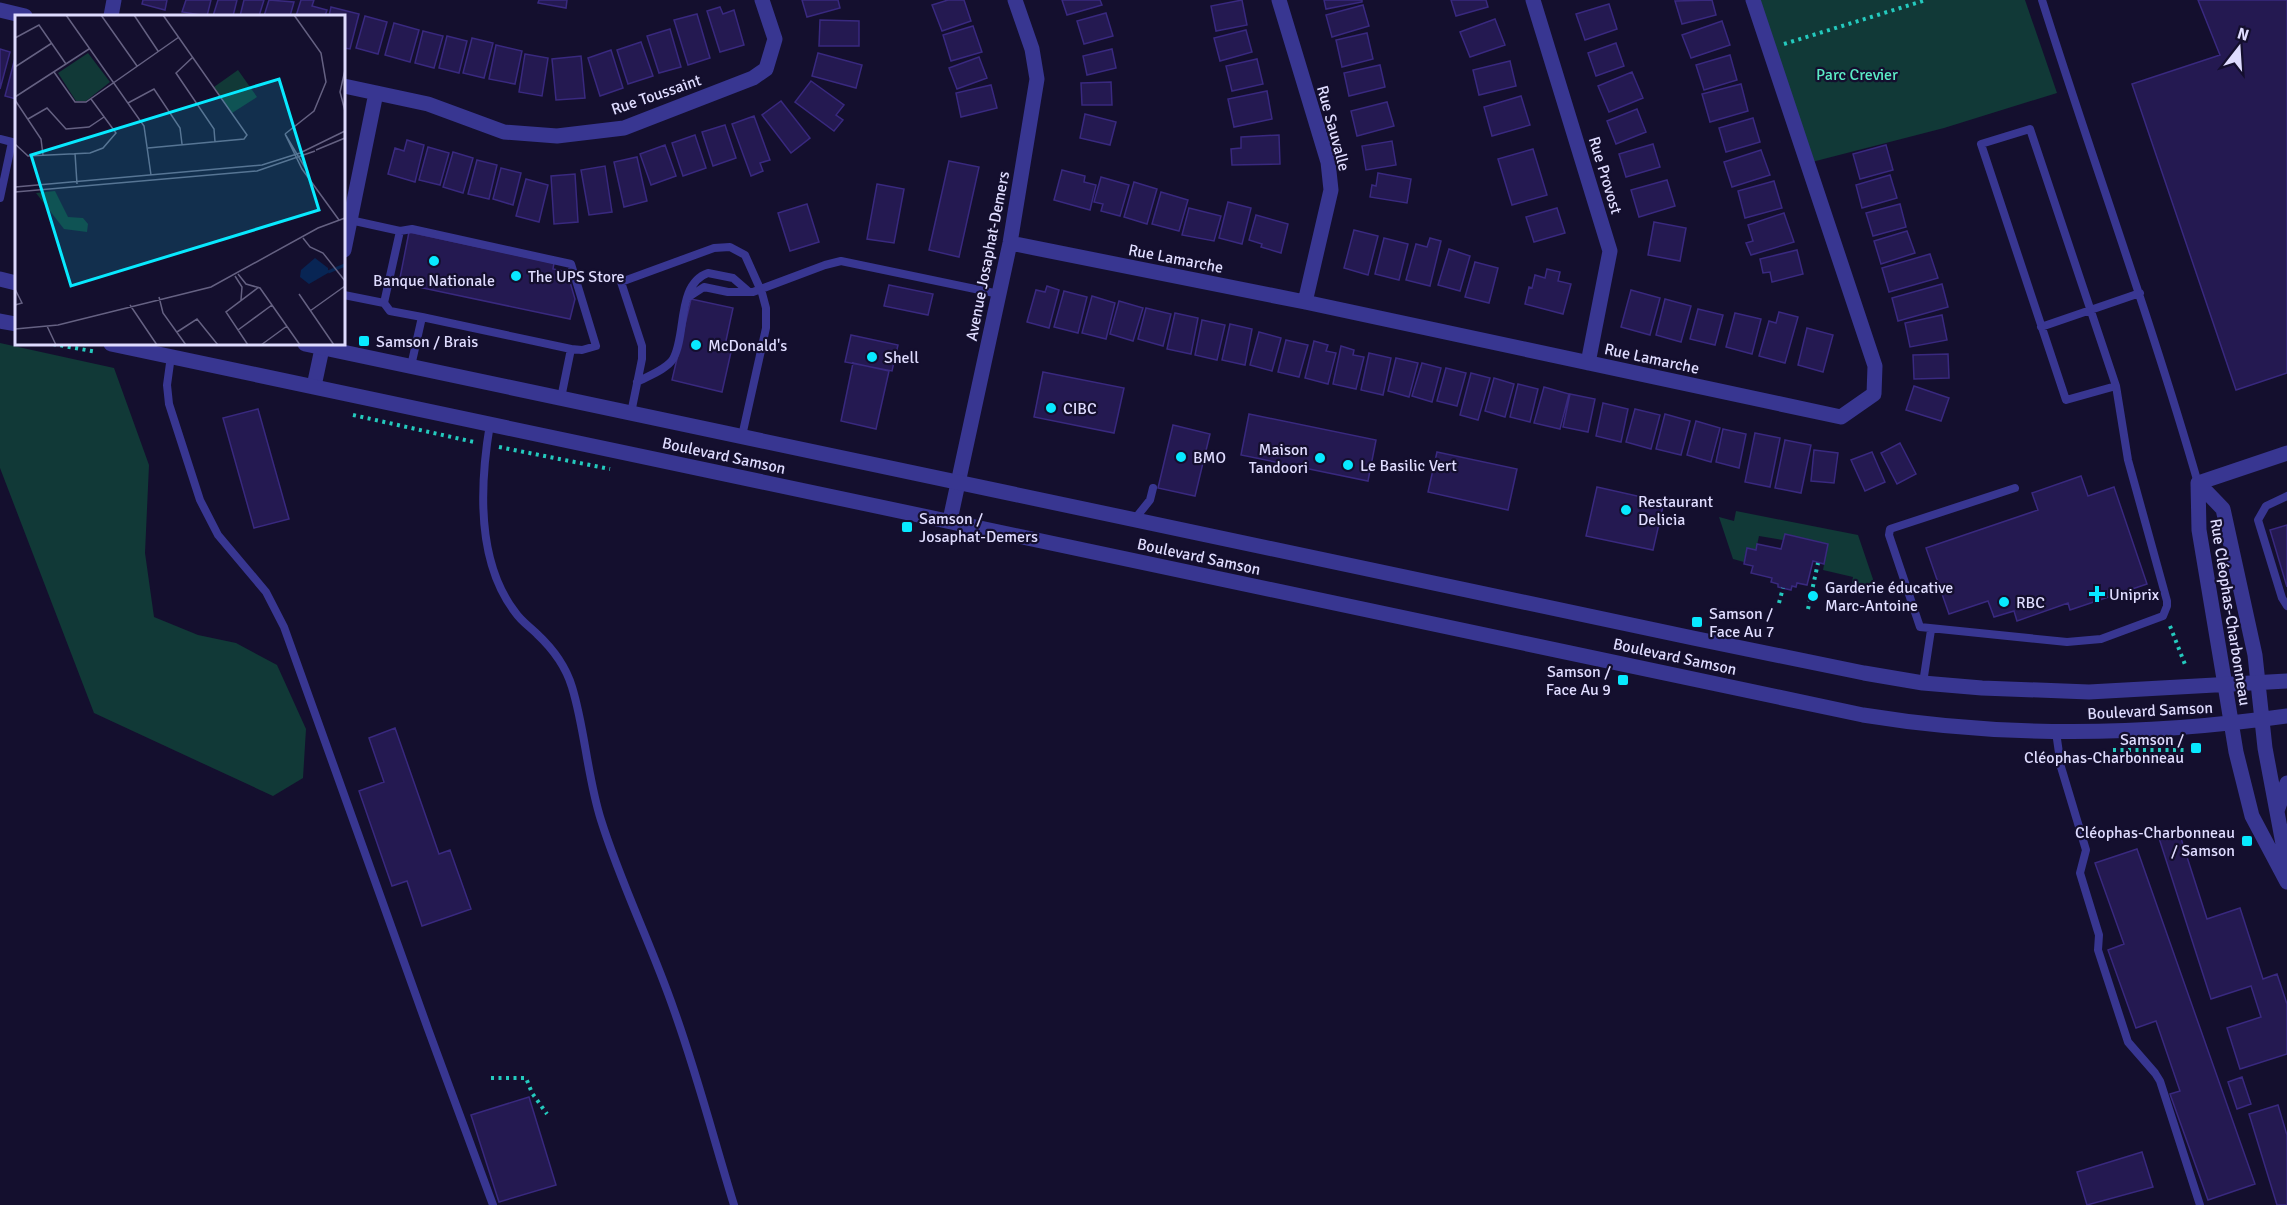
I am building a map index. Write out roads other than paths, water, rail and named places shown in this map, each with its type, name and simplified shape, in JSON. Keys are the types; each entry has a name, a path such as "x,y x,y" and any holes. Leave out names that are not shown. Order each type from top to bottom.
{"street":[{"path":"111,15 114,0"},
{"name":"Rue Toussaint","path":"345,86 428,104 504,132 557,136 624,128 753,78 765,69 775,39 762,0"},
{"name":"Avenue Josaphat-Demers","path":"950,520 1010,243 1037,79 1032,49 1015,0"},
{"name":"Rue Sauvalle","path":"1279,0 1328,162 1331,190 1305,302"},
{"name":"Rue Provost","path":"1533,0 1610,251 1588,363"},
{"name":"Rue Lamarche","path":"1010,243 1305,302 1841,417 1874,394 1875,366 1753,0"},
{"path":"0,10 21,15"},
{"path":"345,245 376,93"},
{"path":"0,279 15,283"},
{"path":"0,321 15,324"},
{"name":"Boulevard Samson","path":"116,345 950,520 1854,714 1929,724 2056,732 2135,732 2287,716"},
{"path":"314,386 322,345"},
{"name":"Boulevard Samson","path":"322,345 1134,520 1784,657 1923,683 2066,692 2287,681"},
{"path":"2198,483 2287,453"},
{"name":"Rue Cléophas-Charbonneau","path":"2198,483 2223,509 2255,655 2265,748 2287,865"},
{"name":"Rue Cléophas-Charbonneau","path":"2198,483 2199,530 2231,723 2252,816 2287,882"},
{"path":"2277,811 2287,783"}],"lane":[{"path":"2042,0 2140,293 2198,483"},
{"path":"2015,488 1890,529 1889,535 1920,627 1931,630 2067,642 2101,639 2163,616 2167,601 2128,460 2116,386 2030,129 1981,144 2066,400 2116,386"},
{"path":"0,139 12,142 0,198"},
{"path":"345,295 384,303 390,310 571,349 582,350 596,346 571,264 412,229 400,231 350,220"},
{"path":"384,303 400,231"},
{"path":"631,412 642,346 621,282 725,246 745,255 761,290 766,308 766,328 742,436"},
{"path":"687,298 704,287 728,292 753,292 841,261 999,294"},
{"path":"637,382 662,368 674,357 687,298 698,278 708,273 733,278 748,291"},
{"path":"2041,327 2140,293"},
{"path":"411,366 422,317"},
{"path":"561,398 571,349"},
{"path":"171,356 169,404 200,500 218,535 266,592 284,627 493,1205"},
{"path":"490,424 482,491 486,531 495,571 514,612 552,651 568,676 600,819 674,1010 734,1205"},
{"path":"1134,520 1150,500 1153,488"},
{"path":"2287,496 2266,506 2258,520 2282,598 2287,606"},
{"path":"1923,683 1931,630"},
{"path":"2056,732 2061,767 2086,850 2080,873 2099,935 2098,950 2128,1042 2160,1081 2200,1205"}],"place":[{"name":"Banque Nationale","path":"434,261"},
{"name":"The UPS Store","path":"516,276"},
{"name":"Samson / Brais","path":"364,341"},
{"name":"McDonald's","path":"696,345"},
{"name":"Shell","path":"872,357"},
{"name":"CIBC","path":"1051,408"},
{"name":"BMO","path":"1181,457"},
{"name":"Maison Tandoori","path":"1320,458"},
{"name":"Le Basilic Vert","path":"1348,465"},
{"name":"Restaurant Delicia","path":"1626,510"},
{"name":"Samson / Josaphat-Demers","path":"907,527"},
{"name":"Uniprix","path":"2097,594"},
{"name":"Garderie éducative Marc-Antoine","path":"1813,596"},
{"name":"RBC","path":"2004,602"},
{"name":"Samson / Face Au 7","path":"1697,622"},
{"name":"Samson / Face Au 9","path":"1623,680"},
{"name":"Samson / Cléophas-Charbonneau","path":"2196,748"},
{"name":"Cléophas-Charbonneau / Samson","path":"2247,841"}],"park label":[{"name":"Parc Crevier","path":"1857,74"}]}
